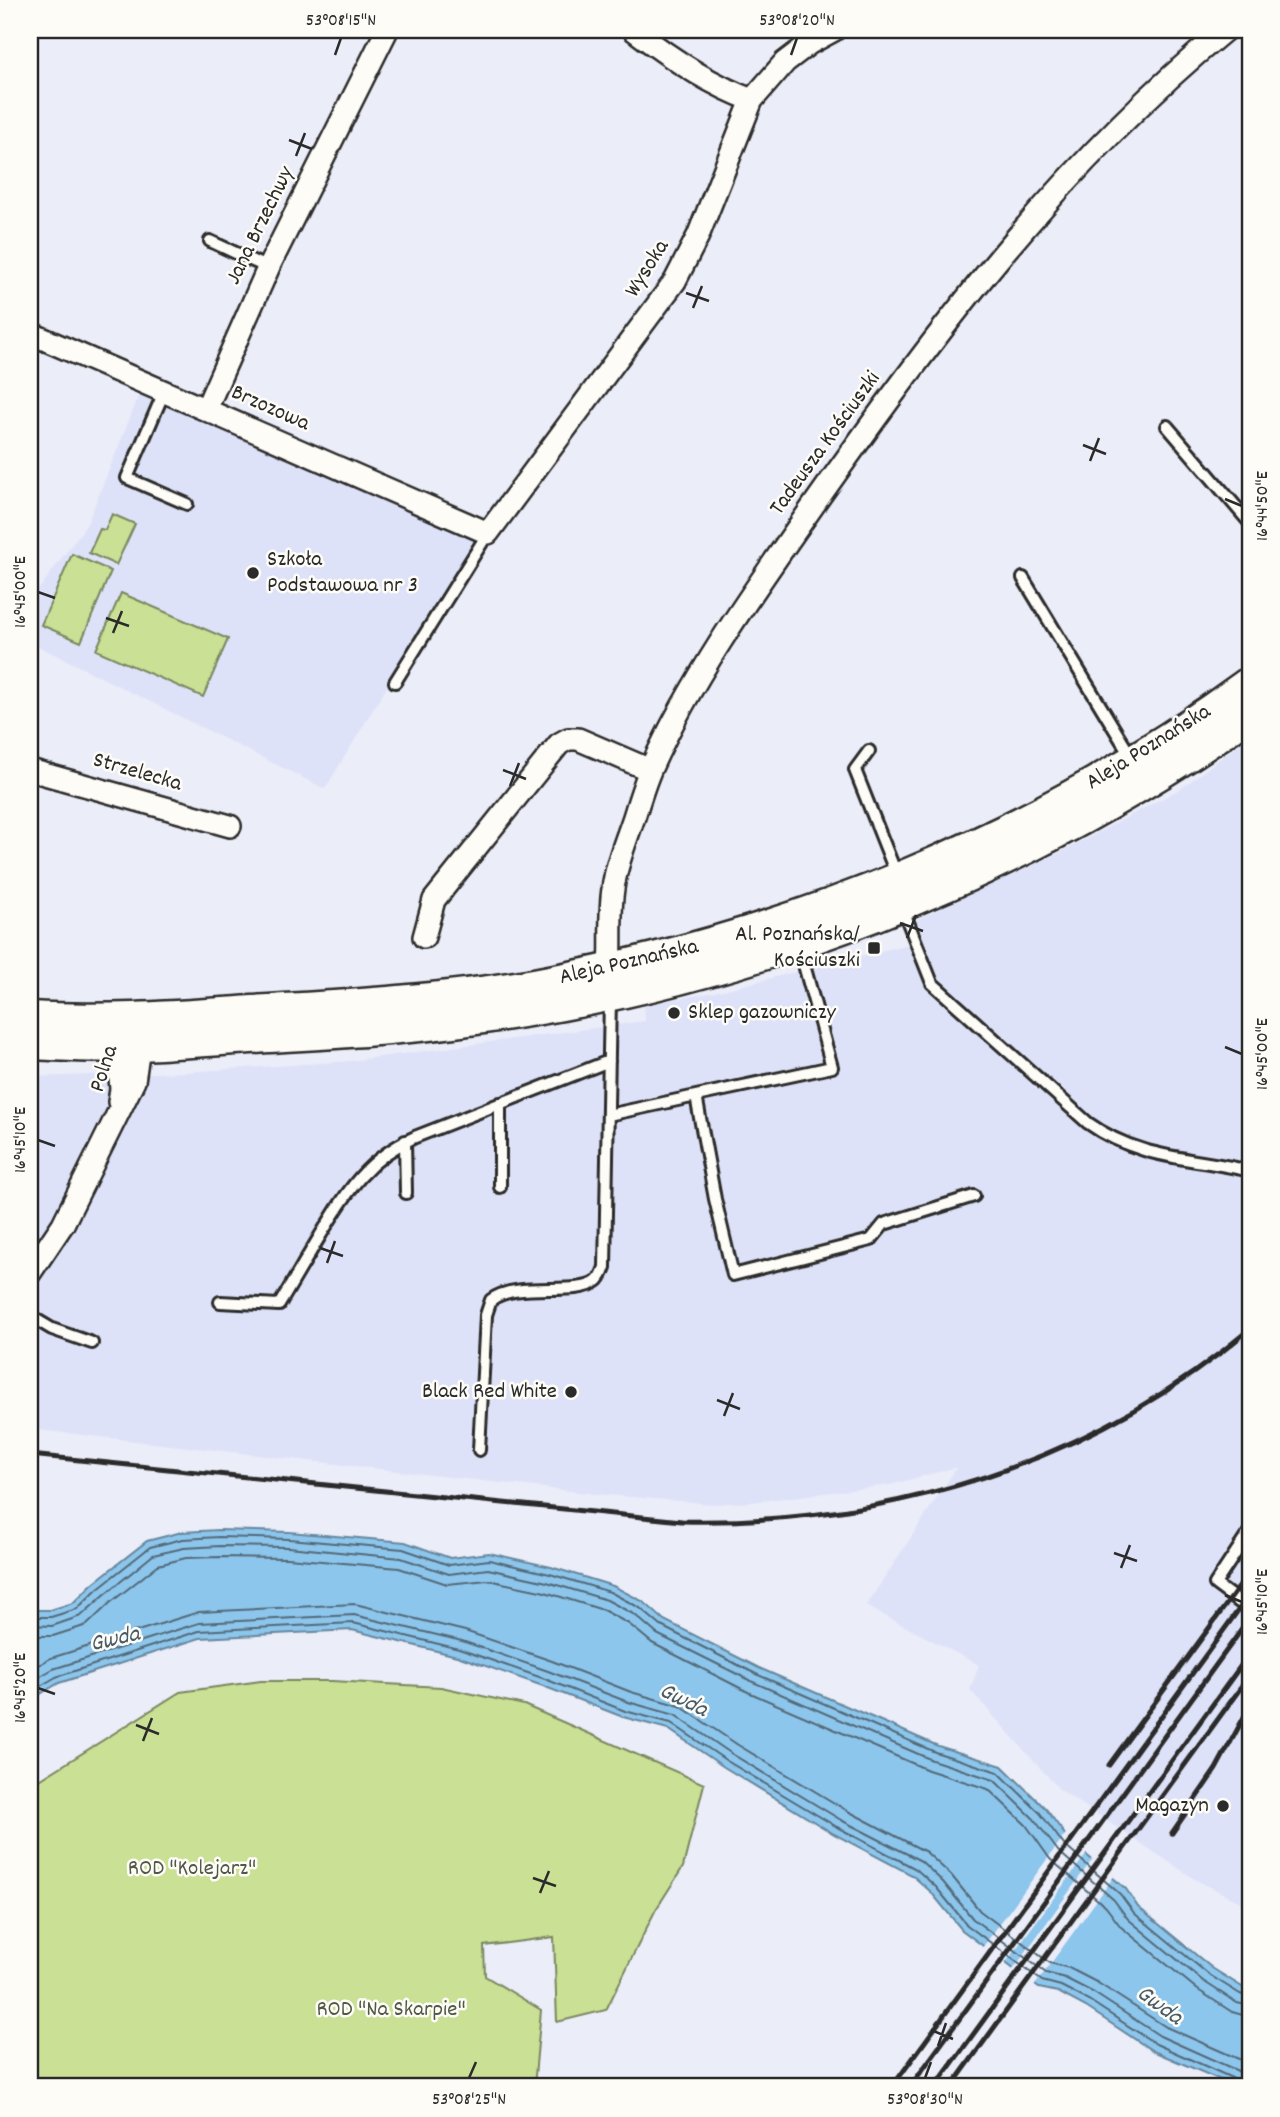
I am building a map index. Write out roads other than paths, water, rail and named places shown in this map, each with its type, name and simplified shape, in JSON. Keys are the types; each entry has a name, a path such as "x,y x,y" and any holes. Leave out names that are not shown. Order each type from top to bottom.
{"main road":[{"name":"Aleja Poznańska","path":"30,1043 428,1000 531,985 610,982 699,973 798,943 900,892 1134,760 1250,683"},
{"name":"Aleja Poznańska","path":"610,982 764,928 900,892 1003,859 1089,814 1250,713"},
{"name":"Aleja Poznańska","path":"30,1018 128,1032"}],"street":[{"name":"Jana Brzechwy","path":"206,410 268,268 387,30"},
{"path":"634,30 687,67 752,100"},
{"name":"Wysoka","path":"488,533 675,281 698,236 752,100 785,62 810,43 834,30"},
{"name":"Tadeusza Kościuszki","path":"610,982 612,899 616,873 650,770 691,693 772,566 929,346 1013,242 1088,158 1174,73 1225,30"},
{"name":"Brzozowa","path":"30,333 488,533"},
{"path":"424,937 434,900 559,744 568,739 578,739 650,770"},
{"name":"Strzelecka","path":"30,770 230,826"},
{"name":"Polna","path":"30,1273 63,1223 118,1111 128,1032"}],"lane":[{"path":"210,241 268,268"},
{"path":"164,392 127,478 187,504"},
{"path":"1167,426 1250,523"},
{"path":"395,682 488,533"},
{"path":"1023,578 1134,760"},
{"path":"869,751 855,770 932,984 1107,1137 1144,1152 1250,1171"},
{"path":"608,1115 832,1067 798,943"},
{"path":"479,1450 486,1315 491,1300 506,1292 590,1285 602,1275 605,1267 610,982"},
{"path":"220,1301 279,1305 354,1182 377,1160 405,1141 609,1062"},
{"path":"696,1096 715,1199 733,1275 871,1240 884,1224 974,1196"},
{"path":"500,1103 500,1187"},
{"path":"405,1141 406,1193"},
{"path":"30,1316 52,1329 92,1343"},
{"path":"1250,1531 1216,1584 1250,1610"}],"water":[{"name":"Gwda","path":"182,1532 289,1532 405,1542 450,1558 489,1553 551,1567 613,1586 644,1602 664,1620 759,1668 938,1746 1002,1766 1046,1809 1069,1840 1126,1889 1138,1907 1212,1968 1250,1992 1250,2087 1237,2087 1153,2051 1086,2007 1058,1992 1039,1988 962,1930 931,1892 912,1875 834,1834 724,1767 668,1729 623,1717 457,1656 352,1630 200,1638 59,1683 30,1700 30,1610 50,1610 73,1603 92,1584 147,1541"}],"railway":[{"path":"30,1455 682,1521 760,1519 836,1512 911,1498 984,1477 1055,1450 1123,1417 1188,1376 1250,1329"},
{"path":"1109,1765 1250,1572"},
{"path":"892,2087 1250,1594"},
{"path":"910,2087 1250,1618"},
{"path":"935,2087 1250,1653"},
{"path":"951,2087 1250,1675"},
{"path":"1172,1833 1216,1769 1250,1706"}],"place":[{"name":"Szkoła Podstawowa nr 3","path":"253,573"},
{"name":"Al. Poznańska/ Kościuszki","path":"874,948"},
{"name":"Sklep gazowniczy","path":"674,1013"},
{"name":"Black Red White","path":"571,1392"},
{"name":"Magazyn","path":"1223,1806"}],"park label":[{"name":"ROD \"Kolejarz\"","path":"192,1869"},
{"name":"ROD \"Na Skarpie\"","path":"391,2010"}]}
